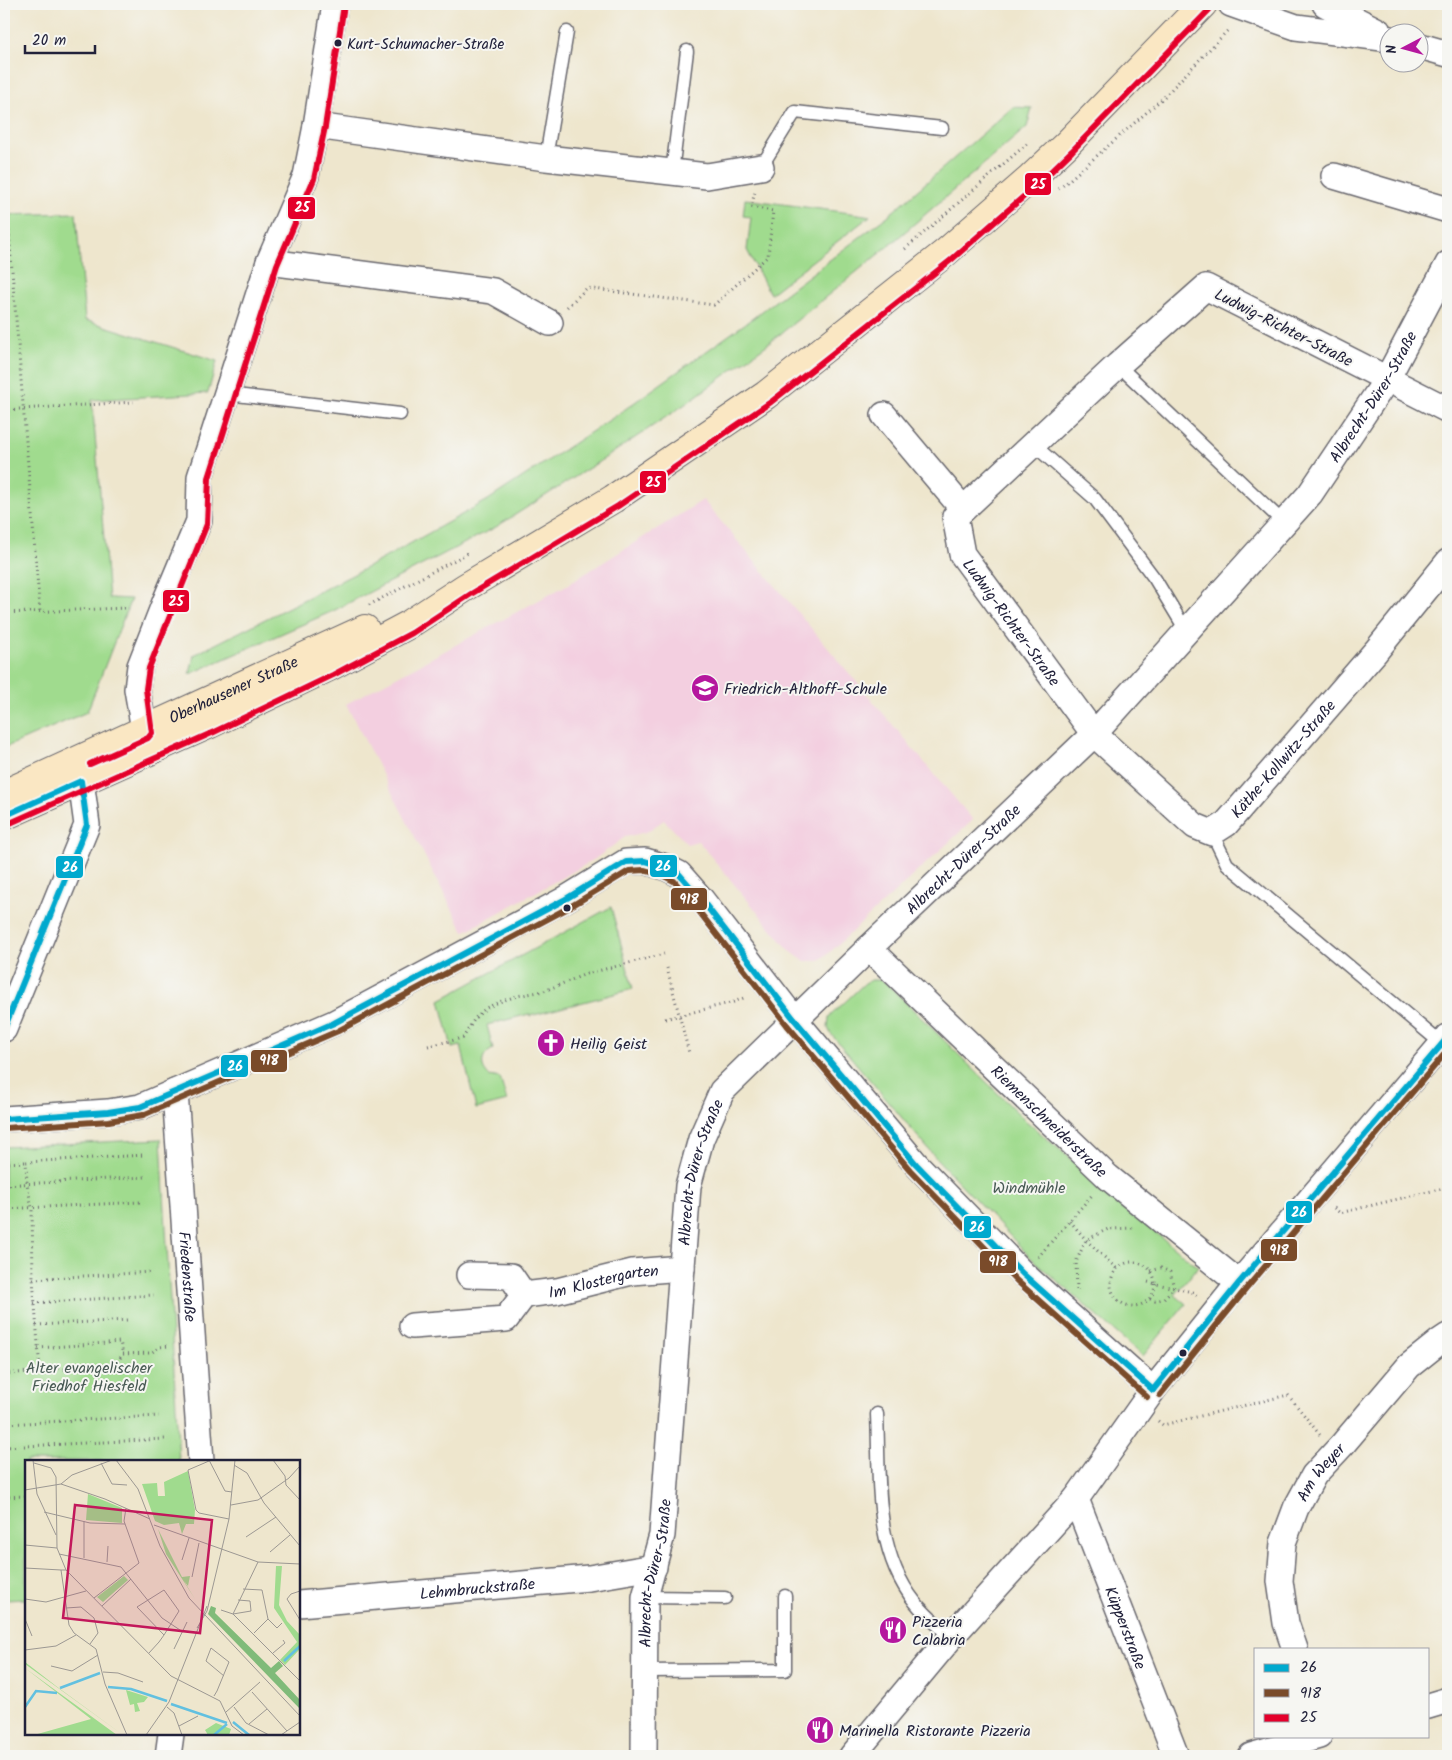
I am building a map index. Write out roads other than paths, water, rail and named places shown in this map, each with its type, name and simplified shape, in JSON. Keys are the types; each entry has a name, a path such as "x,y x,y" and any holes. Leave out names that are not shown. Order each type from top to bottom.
{"main road":[{"name":"Oberhausener Straße","path":"4,816 210,724 330,667 408,625 466,587 614,500 766,395 945,253 1059,152 1203,4"},
{"name":"Oberhausener Straße","path":"4,794 402,612 466,587"}],"street":[{"path":"144,730 137,689 140,666 199,521 200,476 269,262 306,176 316,126 335,4"},
{"path":"1231,4 1296,26 1380,36"},
{"path":"1325,4 1380,32"},
{"path":"1430,49 1448,54"},
{"path":"316,126 546,158 707,176 760,167"},
{"path":"1334,176 1448,210"},
{"path":"269,262 493,291 550,323"},
{"name":"Albrecht-Dürer-Straße","path":"644,1756 645,1597 662,1535 688,1186 701,1139 722,1090 794,1019 1094,734 1310,494 1387,379 1448,264"},
{"name":"Ludwig-Richter-Straße","path":"1094,734 962,554 955,517 1118,365 1206,287 1387,379"},
{"path":"1387,379 1448,410"},
{"path":"884,415 963,509"},
{"name":"Käthe-Kollwitz-Straße","path":"1212,833 1226,824 1376,651 1448,562"},
{"path":"1094,734 1196,826 1212,833"},
{"path":"4,1029 87,825 81,781"},
{"path":"4,1119 108,1112 140,1107 334,1023 564,900 626,862 645,861 665,867 679,874 701,899 794,1019 916,1164 1023,1274 1080,1325 1147,1397"},
{"name":"Riemenschneiderstraße","path":"869,948 1108,1177 1239,1283"},
{"path":"852,1756 951,1637 1076,1499 1147,1397 1239,1283 1445,1041"},
{"name":"Friedenstraße","path":"175,1092 200,1460"},
{"name":"Im Klostergarten","path":"412,1326 506,1319 524,1295 557,1291 632,1272 682,1268"},
{"name":"Im Klostergarten","path":"469,1275 512,1276 524,1295"},
{"name":"Am Weyer","path":"1295,1648 1286,1623 1280,1581 1283,1542 1296,1508 1314,1475 1409,1366 1448,1336"},
{"name":"Küpperstraße","path":"1076,1499 1176,1756"},
{"name":"Lehmbruckstraße","path":"300,1604 589,1578 654,1567"},
{"path":"1430,1705 1448,1700"},
{"path":"168,1756 171,1735"},
{"path":"1251,1756 1312,1738"}],"lane":[{"path":"546,158 568,32"},
{"path":"672,172 687,51"},
{"path":"760,167 795,112 942,128"},
{"path":"1118,365 1284,523"},
{"path":"227,394 400,414"},
{"path":"1034,444 1095,499 1155,579 1187,632"},
{"path":"1212,833 1227,864 1445,1041"},
{"path":"878,1414 884,1537 892,1561 915,1603 951,1637"},
{"path":"644,1671 785,1670 784,1596"},
{"path":"645,1597 725,1598"}],"place":[{"name":"Kurt-Schumacher-Straße","path":"338,43"},
{"name":"Friedrich-Althoff-Schule","path":"705,688"},
{"name":"Heilig Geist","path":"551,1043"},
{"name":"Pizzeria Calabria","path":"893,1630"},
{"name":"Marinella Ristorante Pizzeria","path":"820,1730"}],"park label":[{"name":"Windmühle","path":"1029,1187"},
{"name":"Alter evangelischer Friedhof Hiesfeld","path":"89,1376"}]}
